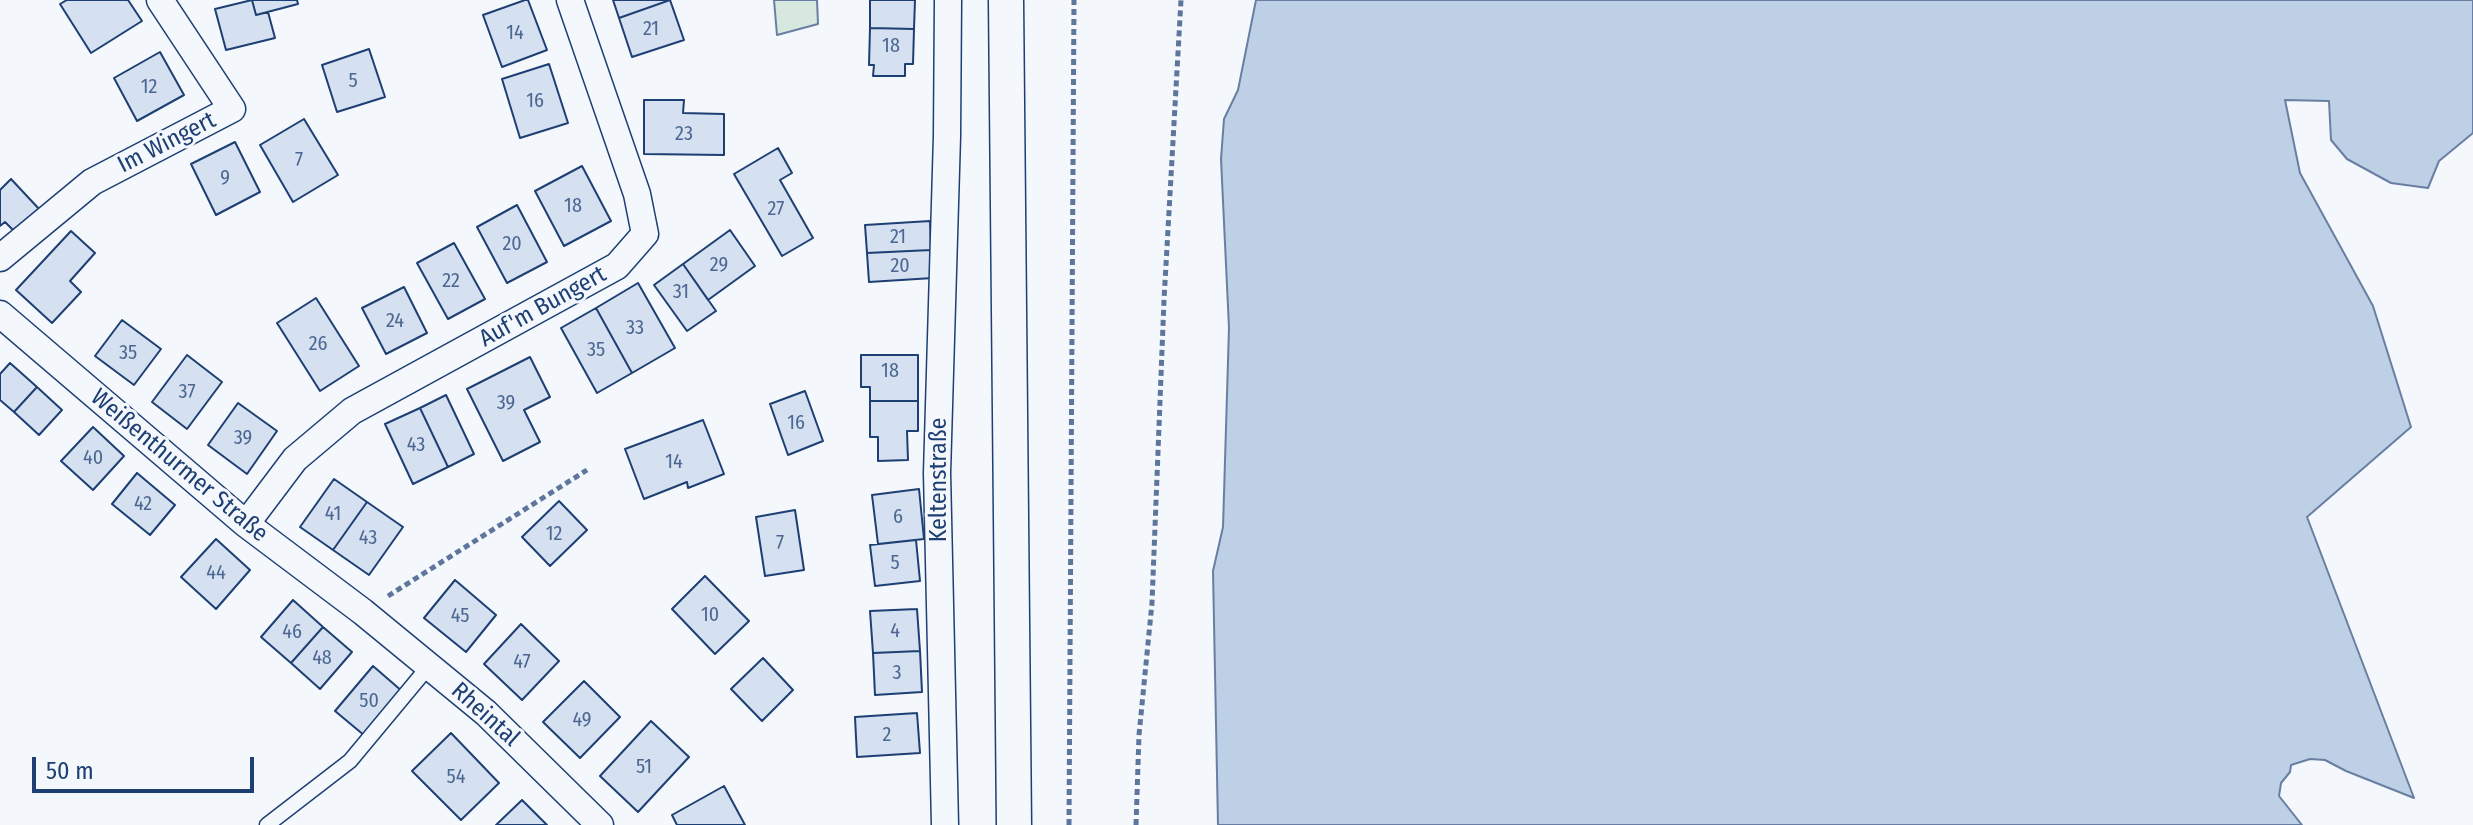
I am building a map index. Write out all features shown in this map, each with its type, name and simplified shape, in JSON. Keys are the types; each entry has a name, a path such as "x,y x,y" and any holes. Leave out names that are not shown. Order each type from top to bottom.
{"street":[{"name":"Im Wingert","path":"0,258 92,182 232,109 160,0"},
{"name":"Auf'm Bungert","path":"246,524 295,459 352,411 617,266 645,234 637,194 570,0"},
{"name":"Keltenstraße","path":"945,825 937,473 948,0"},
{"path":"1006,0 1014,825"},
{"name":"Weißenthurmer Straße","path":"0,314 246,524 363,612"},
{"name":"Rheintal","path":"363,612 486,713 600,825"}],"lane":[{"path":"267,825 350,761 429,666"}],"path":[{"path":"1069,825 1074,0"},
{"path":"1136,825 1139,735 1152,603 1164,300 1181,0"},
{"path":"363,612 587,470"}],"shaded area":[{"path":"774,0 817,0 818,24 777,35"}],"water":[{"path":"1256,0 2473,0 2473,133 2439,161 2428,188 2391,183 2347,159 2331,140 2329,101 2285,100 2300,173 2373,306 2411,427 2307,517 2414,798 2325,760 2310,759 2291,765 2290,772 2281,783 2279,796 2302,825 1218,825 1213,571 1223,527 1229,328 1221,159 1224,119 1238,90"}],"building":[{"path":"67,0 128,0 142,21 91,53 60,4"},
{"path":"252,0 256,15 268,12 275,38 226,50 215,9"},
{"path":"252,0 297,0 298,4 256,15"},
{"path":"528,0 547,50 502,67 483,15"},
{"path":"613,0 670,0 619,18"},
{"path":"670,0 684,40 632,57 619,18"},
{"path":"870,0 915,0 914,29 870,28"},
{"path":"870,28 914,29 913,64 905,64 905,76 873,76 874,65 869,65"},
{"path":"369,49 385,97 337,112 322,65"},
{"path":"160,52 184,95 137,121 114,78"},
{"path":"549,64 568,123 520,138 502,79"},
{"path":"644,100 684,100 683,113 724,114 724,155 644,154"},
{"path":"304,119 338,175 293,202 260,145"},
{"path":"235,142 260,192 216,215 191,164"},
{"path":"778,148 792,173 780,180 813,238 782,256 734,174"},
{"path":"582,166 611,221 564,246 535,191"},
{"path":"11,179 40,210 16,233 5,222 0,226 0,190"},
{"path":"517,205 547,262 507,283 477,227"},
{"path":"930,221 931,250 867,253 865,225"},
{"path":"730,230 755,266 708,300 683,264"},
{"path":"71,231 95,253 70,281 81,292 52,323 16,290"},
{"path":"454,243 485,299 448,319 417,263"},
{"path":"931,250 933,278 869,282 867,253"},
{"path":"683,264 716,311 687,331 654,285"},
{"path":"638,283 675,348 632,373 596,308"},
{"path":"404,287 427,333 386,354 362,308"},
{"path":"316,298 359,366 320,391 277,323"},
{"path":"596,308 632,373 597,393 561,328"},
{"path":"122,320 161,349 134,385 95,356"},
{"path":"187,355 222,382 187,429 152,402"},
{"path":"861,355 918,355 918,401 870,401 870,387 861,387"},
{"path":"530,357 550,397 524,410 540,442 503,461 467,389"},
{"path":"10,363 37,387 14,412 0,400 0,374"},
{"path":"37,387 62,410 39,435 14,412"},
{"path":"805,391 823,441 788,455 770,404"},
{"path":"446,395 474,454 448,467 420,408"},
{"path":"870,401 918,401 918,431 907,431 908,460 878,461 878,437 870,437"},
{"path":"238,403 277,431 247,474 208,445"},
{"path":"420,408 448,467 413,484 385,424"},
{"path":"703,420 724,474 688,488 687,482 644,499 625,449"},
{"path":"93,427 124,456 93,490 61,461"},
{"path":"137,473 175,505 150,535 112,504"},
{"path":"334,479 367,502 333,550 300,527"},
{"path":"919,489 924,539 878,544 872,495"},
{"path":"559,501 587,530 550,566 522,537"},
{"path":"367,502 403,527 369,575 333,550"},
{"path":"795,510 804,570 765,576 756,517"},
{"path":"216,539 250,570 216,609 181,577"},
{"path":"916,540 920,581 875,586 870,545"},
{"path":"705,576 749,621 715,654 672,609"},
{"path":"455,580 496,615 466,652 424,618"},
{"path":"293,600 323,627 291,663 261,637"},
{"path":"917,609 920,651 873,653 870,611"},
{"path":"521,624 559,661 522,700 484,664"},
{"path":"323,627 352,652 320,689 291,663"},
{"path":"920,651 922,692 875,695 873,653"},
{"path":"763,658 793,690 762,721 731,689"},
{"path":"373,666 403,692 365,736 335,711"},
{"path":"584,681 620,717 580,758 543,722"},
{"path":"917,713 920,753 857,757 855,717"},
{"path":"651,721 689,757 638,812 600,776"},
{"path":"451,733 499,783 461,820 412,771"},
{"path":"724,786 745,825 677,825 672,815"},
{"path":"522,800 547,825 496,825"}]}
